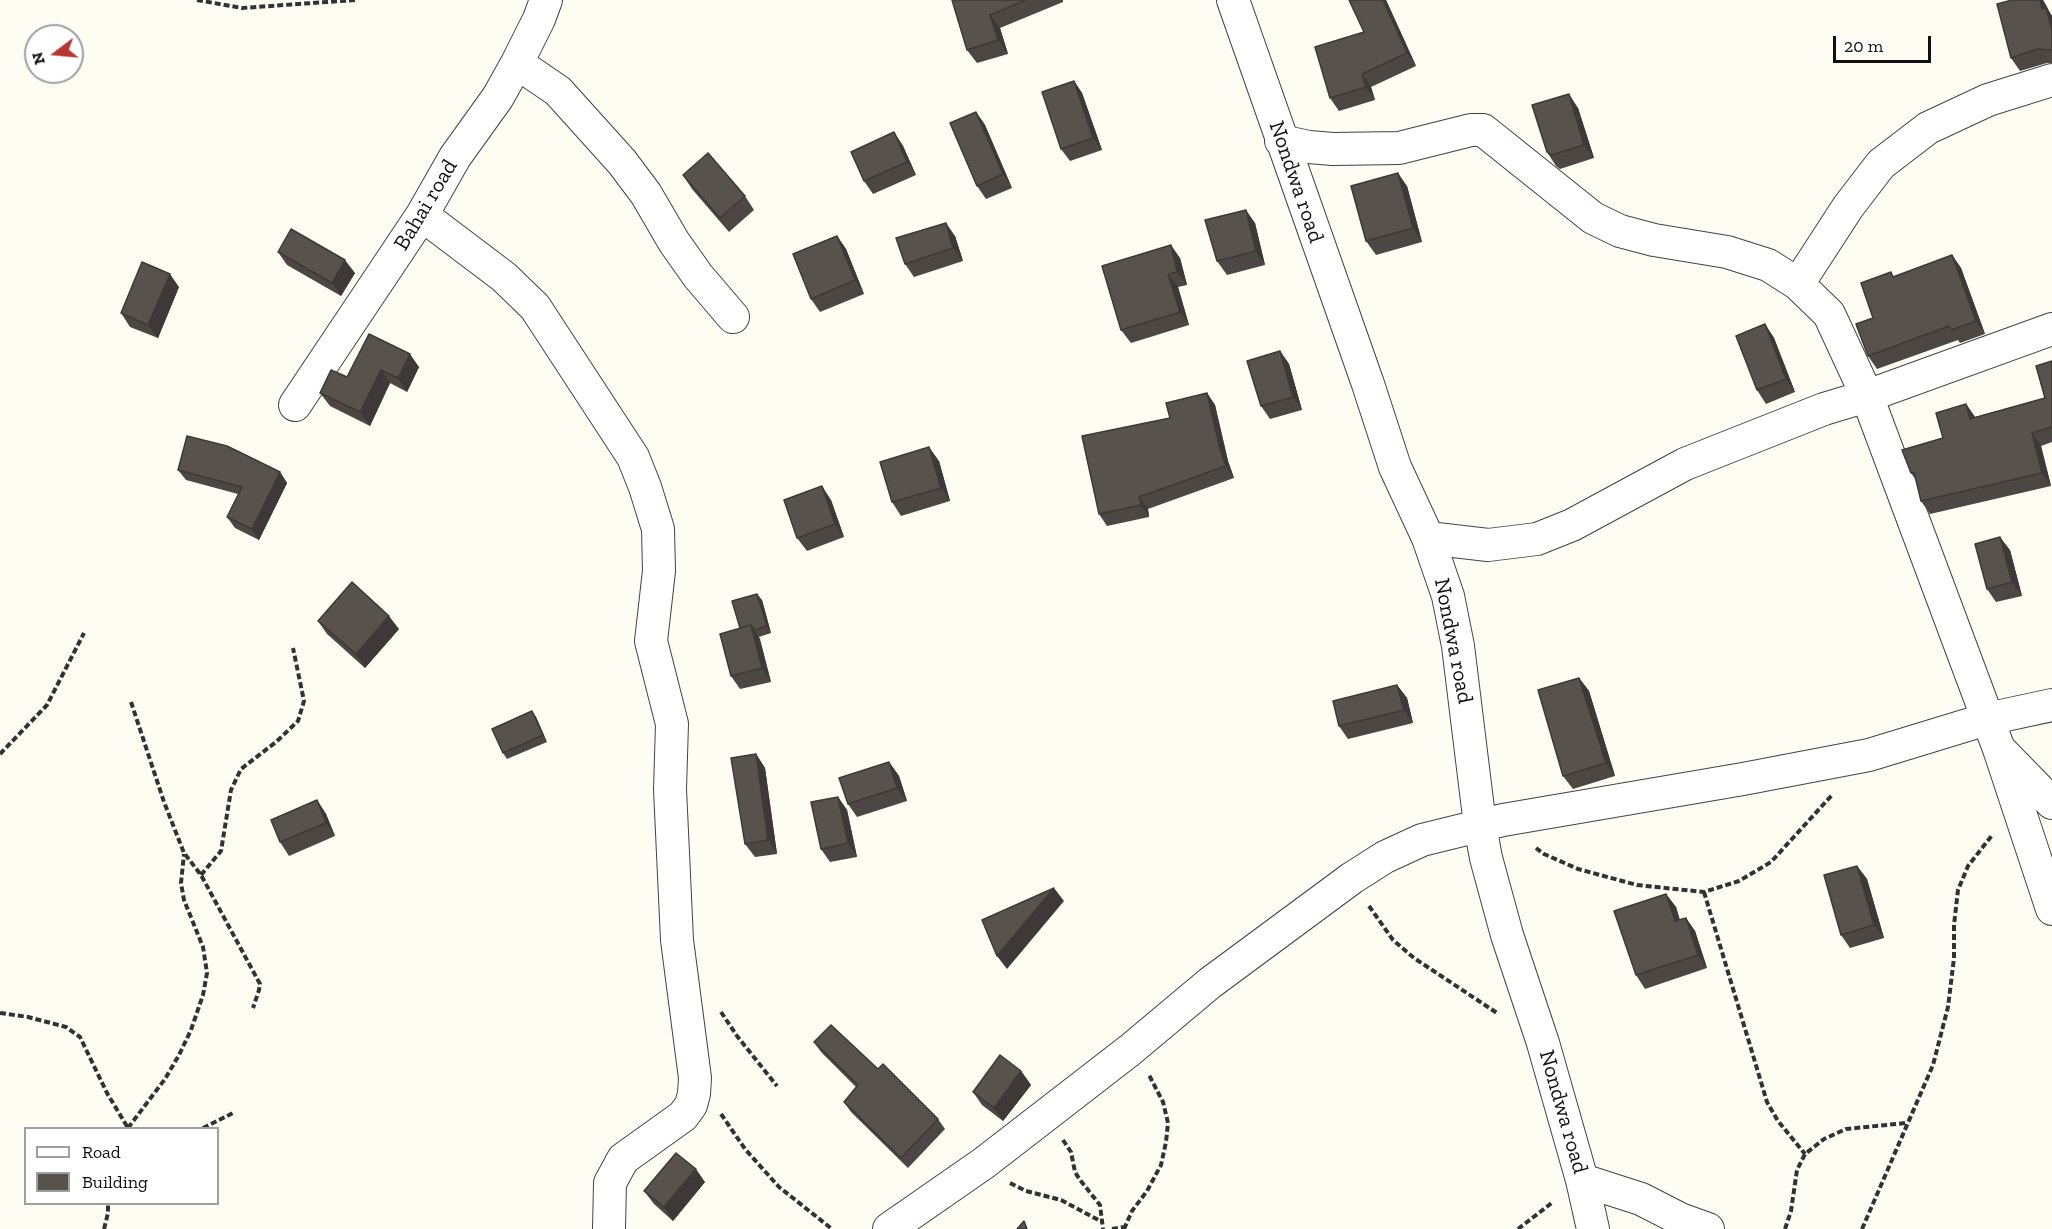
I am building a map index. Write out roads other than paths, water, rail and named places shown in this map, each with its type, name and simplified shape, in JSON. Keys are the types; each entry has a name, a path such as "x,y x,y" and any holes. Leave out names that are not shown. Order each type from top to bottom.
{"street":[{"name":"Bahai road","path":"295,405 422,216 442,177 498,97 539,19 546,0"},
{"name":"Nondwa road","path":"1233,0 1395,467 1428,538 1448,596 1491,822 1504,926 1543,1044 1582,1180 1593,1229"},
{"path":"517,63 558,91 622,162 646,194 674,242 698,276 732,317"},
{"path":"1798,284 1848,207 1881,164 1928,128 1988,100 2052,80"},
{"path":"1281,141 1317,148 1399,148 1470,130 1484,130 1593,218 1620,231 1654,240 1727,252 1768,265 1798,284 1829,314 1867,396 1999,749 2052,909"},
{"path":"422,216 504,277 535,307 633,457 658,530 659,571 651,641 672,724 670,789 677,940 695,1078 691,1105 683,1116 622,1159 610,1183 609,1229"},
{"path":"1428,538 1488,545 1537,539 1572,525 1685,464 1814,413 2052,329"},
{"path":"889,1229 984,1163 1130,1050 1210,984 1352,878 1385,857 1422,840 1491,822 1869,755 1987,719 2052,705"},
{"path":"1999,749 2052,803"},
{"path":"1582,1180 1641,1199 1680,1219 1708,1229"}]}
